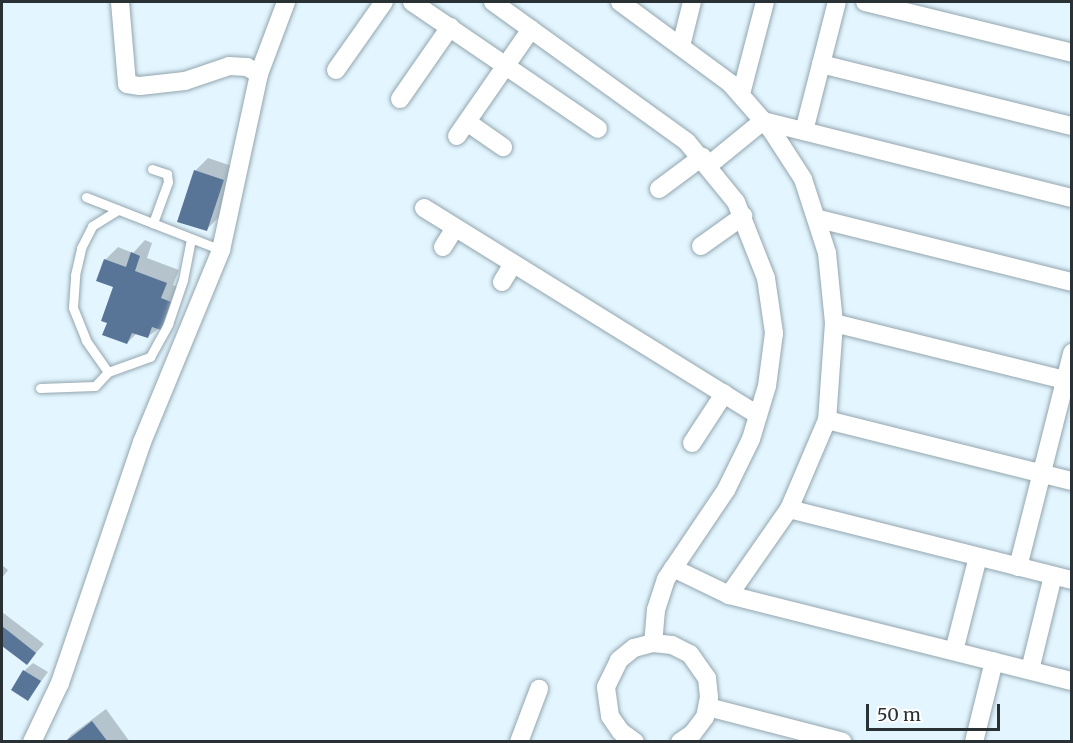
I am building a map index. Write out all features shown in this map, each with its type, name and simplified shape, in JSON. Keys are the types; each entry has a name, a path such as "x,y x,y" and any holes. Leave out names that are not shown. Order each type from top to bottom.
{"street":[{"path":"120,2 127,84 140,86 186,81 229,66 247,67 260,72"},
{"path":"32,741 60,683 142,442 221,250 260,72 266,50 286,2"},
{"path":"336,70 384,2"},
{"path":"412,2 598,129"},
{"path":"493,2 668,125 705,161 743,216 766,278 774,333 767,386 759,415 726,490 673,568 656,610 653,643"},
{"path":"620,2 681,46 741,94 793,160 819,219 834,323 827,420 789,509 729,595"},
{"path":"681,46 692,2"},
{"path":"741,94 765,2"},
{"path":"804,131 837,2"},
{"path":"865,2 1071,53"},
{"path":"400,99 450,27"},
{"path":"503,147 462,129 531,29"},
{"path":"821,64 1071,126"},
{"path":"659,189 763,121 1071,198"},
{"path":"424,208 759,415"},
{"path":"701,246 743,216"},
{"path":"819,219 1071,282"},
{"path":"443,247 455,228"},
{"path":"502,282 513,264"},
{"path":"834,323 1068,381"},
{"path":"1017,567 1068,381 1071,353"},
{"path":"693,443 724,394"},
{"path":"827,420 1071,481"},
{"path":"789,509 1071,580"},
{"path":"954,651 978,557"},
{"path":"673,568 729,595 1071,681"},
{"path":"1030,670 1053,576"},
{"path":"635,741 621,732 610,716 606,687 619,660 634,648 653,643 682,648 697,661 707,678 708,707 700,725 680,741"},
{"path":"974,741 994,661"},
{"path":"519,741 539,688"},
{"path":"708,707 843,741"}],"lane":[{"path":"152,169 167,174 168,182 153,223"},
{"path":"86,197 221,250"},
{"path":"108,372 86,340 74,307 75,286 81,248 92,226 118,210"},
{"path":"40,388 95,386 108,372 150,357 176,302 191,239"}],"building":[{"path":"194,170 224,180 207,231 177,222"},
{"path":"131,252 140,256 135,271 167,283 161,298 171,302 161,330 152,327 148,338 132,333 127,344 102,335 107,323 101,321 113,287 96,281 104,259 126,267"},
{"path":"2,626 36,653 27,665 2,646"},
{"path":"23,670 41,681 28,701 11,690"},
{"path":"92,721 108,742 65,742"}]}
